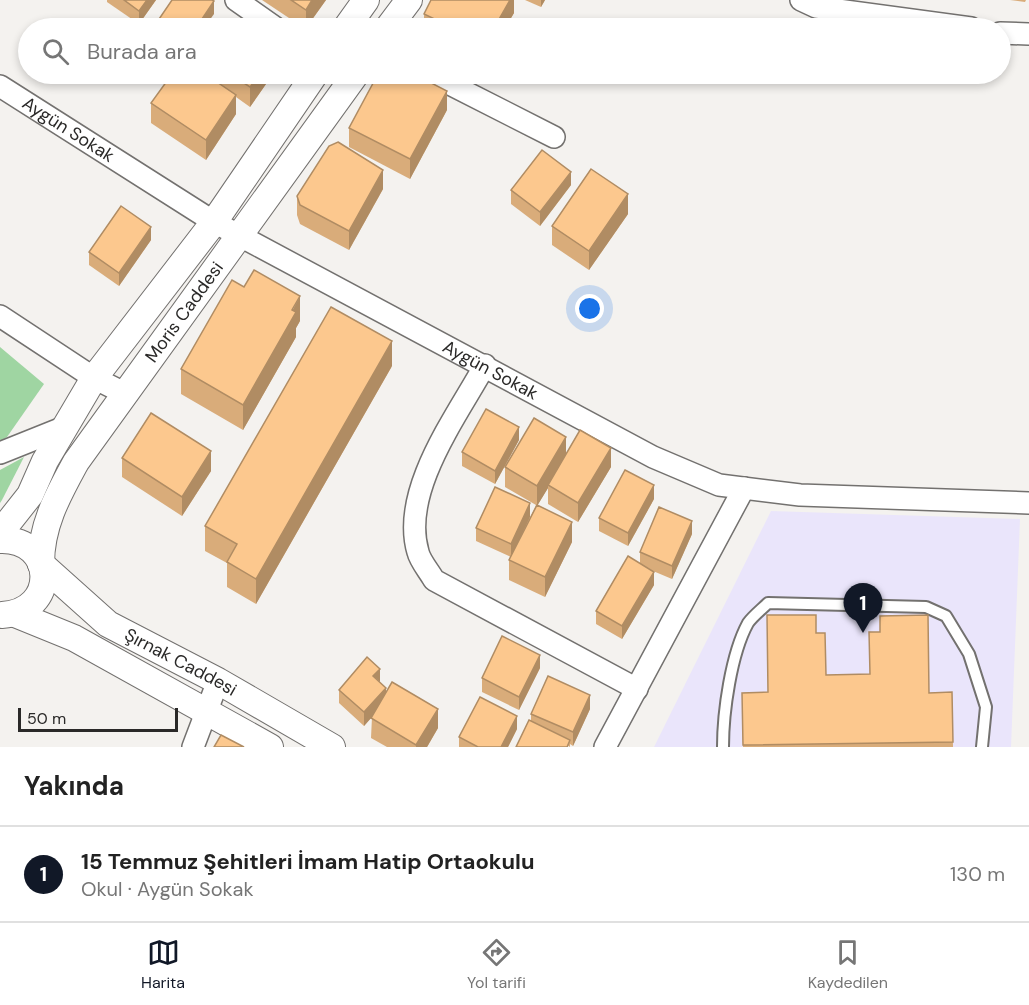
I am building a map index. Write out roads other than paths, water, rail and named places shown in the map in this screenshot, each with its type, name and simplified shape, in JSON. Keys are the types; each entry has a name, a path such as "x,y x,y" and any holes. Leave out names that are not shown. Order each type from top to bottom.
{"street":[{"path":"236,0 262,18"},
{"path":"353,18 366,0"},
{"path":"396,18 409,0"},
{"path":"801,0 816,7 897,18"},
{"path":"1011,33 1029,34"},
{"name":"Moris Caddesi","path":"0,533 30,495 45,461 94,378 214,222 308,84"},
{"name":"Moris Caddesi","path":"4,615 32,605 42,589 44,576 41,564 41,543 50,510 76,462 349,84"},
{"path":"450,84 554,136"},
{"name":"Aygün Sokak","path":"0,86 214,222 653,457 719,485 800,495 1029,503"},
{"path":"0,316 94,378 126,394"},
{"path":"485,366 424,475 415,516 418,552 434,580 637,690"},
{"path":"0,453 65,428"},
{"path":"605,747 744,488"},
{"name":"Şırnak Caddesi","path":"0,540 13,540 25,544 35,553 41,564 108,624 218,681 332,747"},
{"name":"Şırnak Caddesi","path":"4,615 74,638 270,747"},
{"path":"193,747 218,681"}],"lane":[{"path":"723,747 723,722 732,668 748,622 768,603 788,601 866,607 926,607 946,616 969,654 986,707 982,747"}],"place":[{"name":"15 Temmuz Şehitleri İmam Hatip Ortaokulu","path":"863,633"}]}
